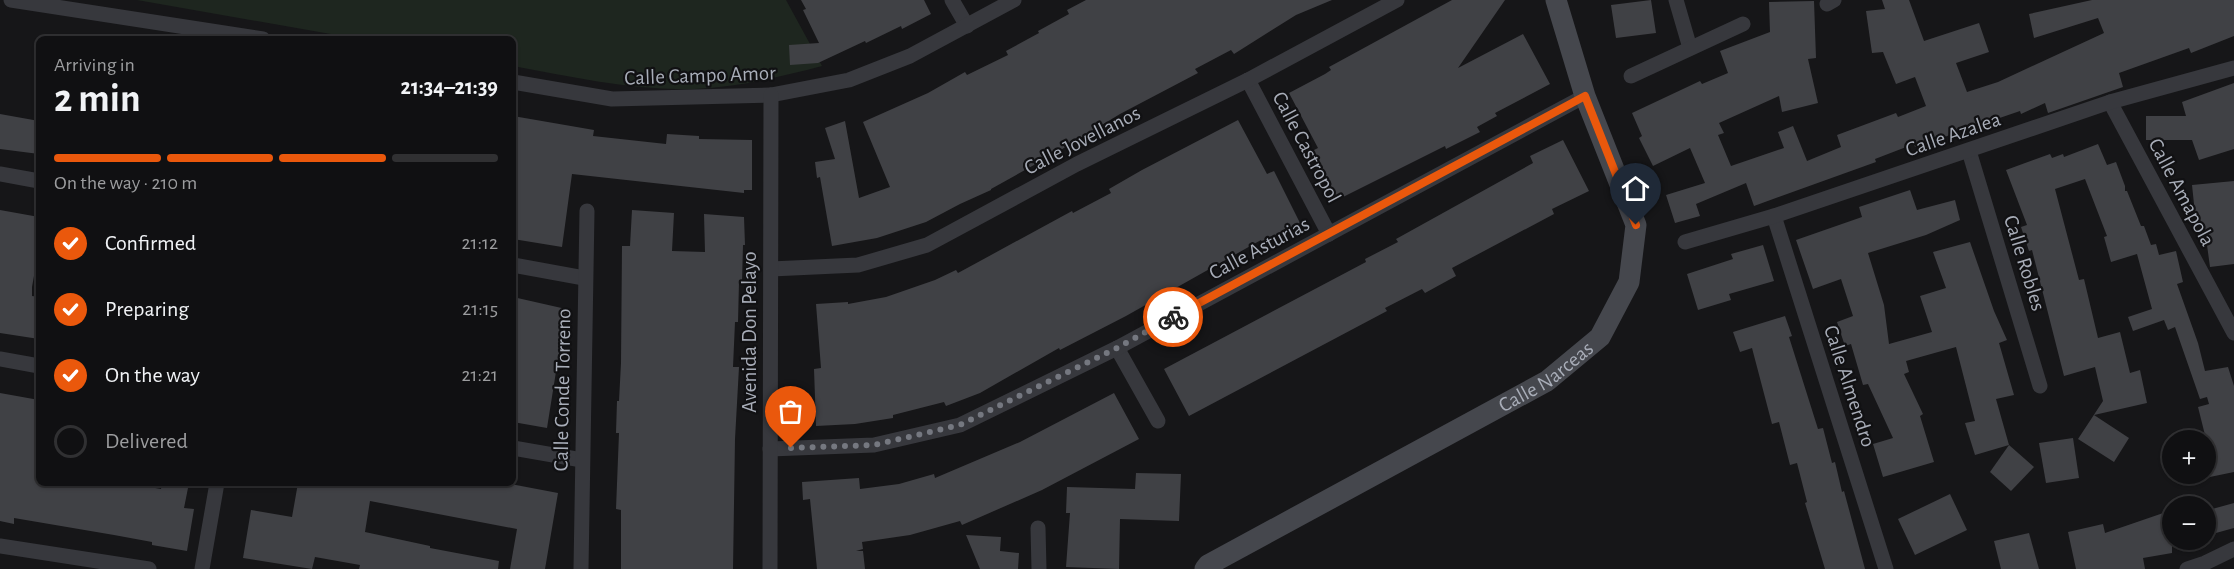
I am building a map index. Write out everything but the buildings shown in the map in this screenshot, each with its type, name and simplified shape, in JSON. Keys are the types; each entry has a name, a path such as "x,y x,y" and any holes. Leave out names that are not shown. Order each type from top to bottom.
{"street":[{"path":"11,0 244,36"},
{"path":"952,0 967,26"},
{"name":"Calle Campo Amor","path":"516,83 612,99 771,95 849,80 910,56 1014,0"},
{"name":"Calle Jovellanos","path":"771,269 858,265 927,245 1077,164 1248,80 1397,0"},
{"name":"Calle Narceas","path":"1205,569 1218,559 1547,381 1600,337 1629,282 1636,225 1585,96 1556,0"},
{"path":"1676,0 1690,48"},
{"path":"1631,76 1743,24"},
{"name":"Calle Azalea","path":"1685,242 1774,216 2110,102 2234,68"},
{"name":"Calle Castropol","path":"1248,80 1329,234"},
{"name":"Avenida Don Pelayo","path":"770,569 771,95"},
{"name":"Calle Asturias","path":"770,449 874,445 960,425 1117,348 1585,96"},
{"name":"Calle Amapola","path":"2110,102 2234,333"},
{"name":"Calle Robles","path":"1969,151 2040,386"},
{"path":"0,174 36,180"},
{"name":"Calle Conde Torreno","path":"581,569 586,211"},
{"name":"Calle Almendro","path":"1774,216 1886,569"},
{"path":"516,266 584,278"},
{"path":"1117,348 1158,421"},
{"path":"0,359 36,365"},
{"path":"516,449 582,460"},
{"path":"202,569 216,486"},
{"path":"1038,528 1039,569"},
{"path":"0,546 149,569"},
{"path":"2187,569 2234,549"}],"shaded area":[{"path":"137,0 786,0 822,66 775,78 728,86 695,89 649,88 516,67 516,36 342,36"}],"way so far":[{"path":"791,448 874,445 960,425 1117,348 1173,317"}],"route":[{"path":"1173,317 1585,96 1636,225"}]}
